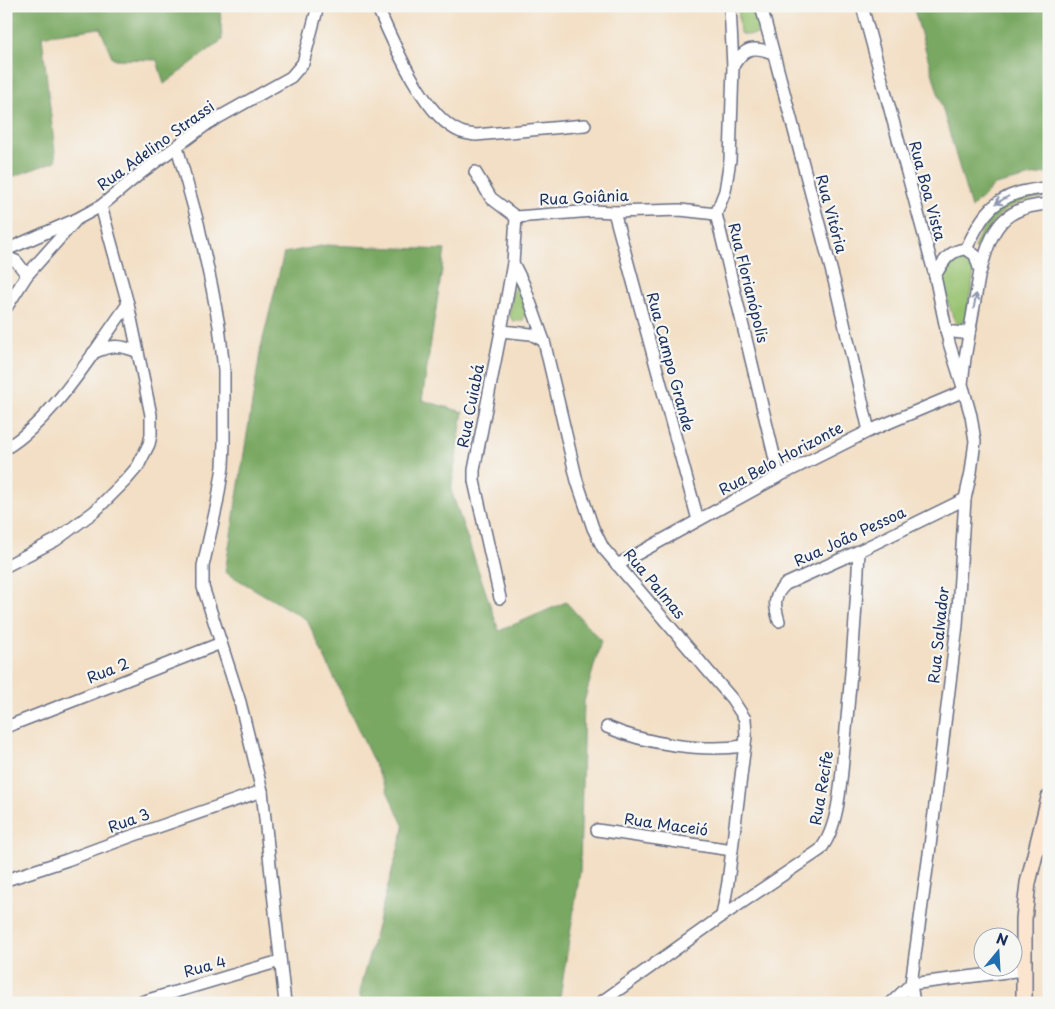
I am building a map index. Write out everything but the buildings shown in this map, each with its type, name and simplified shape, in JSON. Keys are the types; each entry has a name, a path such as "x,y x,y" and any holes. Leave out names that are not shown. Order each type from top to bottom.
{"street":[{"name":"Rua Adelino Strassi","path":"77,219 100,206 207,124 291,77 303,63 318,6"},
{"path":"378,6 394,46 424,97 439,116 460,132 476,135 584,125"},
{"name":"Rua Florianópolis","path":"730,6 733,67 730,160 725,191 716,214 778,476"},
{"name":"Rua Vitória","path":"761,6 834,284 869,431"},
{"name":"Rua Boa Vista","path":"862,6 935,276 946,331 963,387"},
{"path":"733,67 742,52 760,49 772,53"},
{"path":"177,147 198,223 222,346 224,409 222,468 202,578 205,595 240,702 262,791 285,1003"},
{"path":"475,172 491,198 516,218"},
{"path":"966,249 982,218 997,203 1018,193 1049,188"},
{"name":"Rua Salvador","path":"914,1003 912,984 957,625 965,499 975,440 963,387 964,358 971,329 980,271 992,235 1005,218 1022,208 1049,204"},
{"path":"6,566 56,540 95,511 128,479 138,466 151,435 151,415 128,304 100,206"},
{"name":"Rua Goiânia","path":"516,218 593,210 614,212 680,210 716,214"},
{"name":"Rua Campo Grande","path":"614,212 698,520"},
{"name":"Rua Cuiabá","path":"500,598 474,481 474,470 513,262 516,218"},
{"path":"6,250 77,219"},
{"path":"6,308 27,275 77,219"},
{"path":"935,276 942,263 951,254 955,251 966,249 975,255 980,271"},
{"path":"6,257 16,261 27,275"},
{"name":"Rua Palmas","path":"513,262 524,285 544,341 577,481 597,537 603,548 742,712 746,727 732,850 722,916"},
{"path":"6,448 22,437 61,396 128,304"},
{"path":"946,331 962,333 971,329"},
{"path":"501,331 531,334 544,341"},
{"path":"92,354 115,346 126,347 138,352"},
{"name":"Rua Belo Horizonte","path":"617,564 778,476 963,387"},
{"name":"Rua João Pessoa","path":"779,621 776,612 776,599 780,589 786,584 859,551 965,499"},
{"name":"Rua Recife","path":"600,1003 722,916 820,850 829,837 835,814 844,753 853,665 859,551"},
{"name":"Rua 2","path":"6,727 220,643"},
{"path":"607,727 626,736 646,741 718,749 744,746"},
{"name":"Rua 3","path":"6,880 262,791"},
{"path":"1024,1003 1024,919 1028,883 1049,798"},
{"name":"Rua Maceió","path":"597,830 732,850"},
{"name":"Rua 4","path":"138,1003 280,961"},
{"path":"891,1003 912,984 1023,970"}],"green space":[{"path":"6,6 220,6 222,40 164,84 157,60 113,59 100,28 42,36 56,161 6,179"},
{"path":"738,6 759,6 763,31 752,35 740,33"},
{"path":"913,6 1049,6 1049,172 995,185 971,208"},
{"path":"1049,193 1049,197 1023,201 1004,211 990,226 978,249 974,248 986,224 998,210 1012,200 1021,197"},
{"path":"326,245 445,250 422,400 463,412 451,490 499,631 566,602 601,641 584,702 580,872 559,1003 360,1003 360,988 404,827 307,620 225,572 261,347 284,253"},
{"path":"964,254 970,255 975,268 966,317 961,324 958,324 954,320 947,299 943,275 944,268 949,261"},
{"path":"515,280 518,280 527,314 522,321 513,321 509,315"}]}
